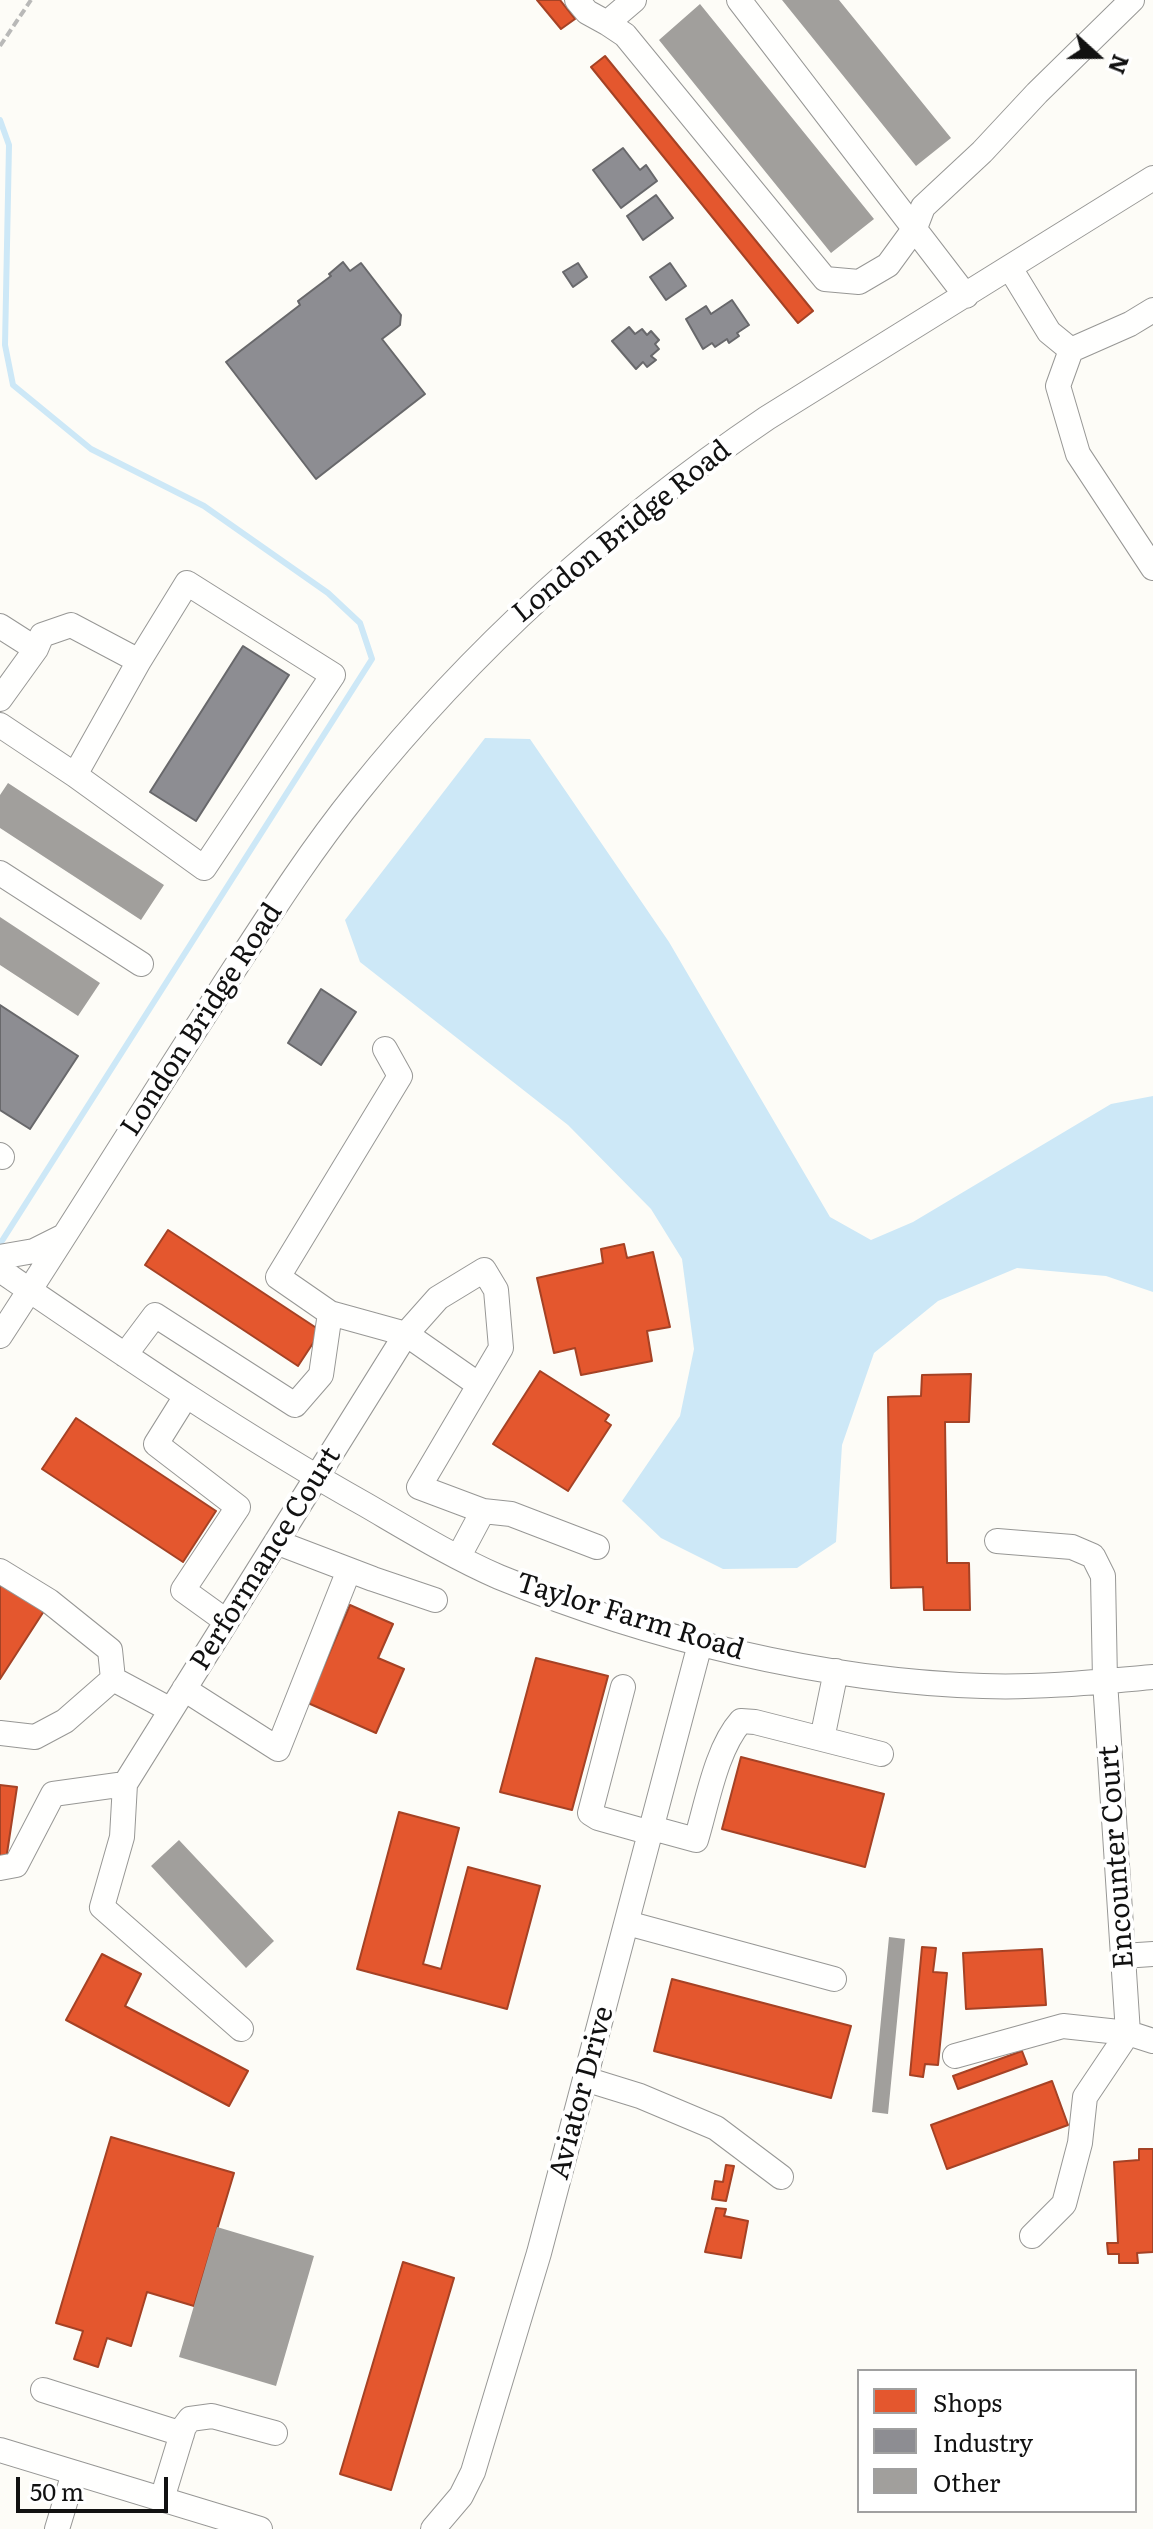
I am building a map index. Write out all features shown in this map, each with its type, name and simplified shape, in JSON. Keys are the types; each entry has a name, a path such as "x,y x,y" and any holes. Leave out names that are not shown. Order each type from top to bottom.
{"street":[{"path":"577,0 587,12 625,35 825,279 859,282 888,265 915,228 923,207 982,152 1132,0"},
{"path":"607,23 634,0"},
{"path":"739,0 966,296"},
{"name":"London Bridge Road","path":"0,1336 292,882 355,795 456,679 552,584 675,483 767,418 1153,178"},
{"path":"1010,268 1049,332 1071,350"},
{"path":"1153,310 1130,324 1071,350 1058,386 1078,454 1153,568"},
{"path":"0,725 204,868 333,675 187,583 75,775"},
{"path":"0,699 36,649 42,635 71,625 139,661"},
{"path":"0,626 36,649"},
{"path":"0,873 141,964"},
{"path":"385,1049 400,1076 278,1277 330,1313 406,1334 479,1385 419,1487 483,1511 511,1514 597,1547"},
{"path":"0,1257 34,1251 62,1237"},
{"name":"Taylor Farm Road","path":"0,1270 186,1396 316,1477 496,1575 570,1604 700,1644 897,1680 985,1686 1153,1677"},
{"name":"Performance Court","path":"125,1784 406,1334 438,1298 484,1270 496,1290 501,1348 479,1385"},
{"path":"125,1355 155,1315 295,1405 321,1375 330,1313"},
{"path":"186,1396 156,1444 238,1507 183,1590 226,1621"},
{"path":"459,1556 483,1511"},
{"name":"Encounter Court","path":"997,1541 1072,1547 1093,1556 1103,1576 1105,1681 1128,2033"},
{"path":"276,1542 435,1600"},
{"path":"184,1689 278,1749 349,1570"},
{"path":"0,1571 49,1601 110,1650 113,1679"},
{"name":"Aviator Drive","path":"433,2529 461,2496 473,2472 539,2253 700,1644"},
{"path":"822,1739 836,1671"},
{"path":"113,1679 171,1710"},
{"path":"0,1733 35,1737 65,1721 113,1679"},
{"path":"623,1687 590,1813 598,1818 696,1840 723,1753 732,1732 741,1721 881,1754"},
{"path":"0,1868 16,1865 53,1794 125,1784 122,1837 102,1907 241,2029"},
{"path":"627,1923 834,1979"},
{"path":"1123,1956 1153,1954"},
{"path":"955,2056 1063,2026 1128,2033 1153,2041"},
{"path":"1032,2236 1064,2204 1080,2143 1085,2097 1128,2033"},
{"path":"585,2079 640,2096 716,2128 781,2177"},
{"path":"43,2390 182,2434"},
{"path":"162,2499 182,2434 190,2419 212,2416 275,2433"},
{"path":"0,2450 260,2529"},
{"path":"57,2529 74,2473"}],"path":[{"path":"0,46 31,0"}],"water":[{"path":"485,738 530,739 669,942 830,1217 871,1240 913,1222 1111,1104 1153,1096 1153,1292 1106,1276 1017,1268 938,1301 874,1353 842,1445 836,1542 797,1568 723,1569 661,1538 622,1501 680,1416 694,1349 682,1259 651,1209 568,1125 360,962 345,920"}],"building: Shops":[{"path":"537,0 560,0 575,19 561,29"},
{"path":"605,56 813,311 798,323 591,67"},
{"path":"168,1230 321,1331 298,1366 145,1265"},
{"path":"624,1244 627,1258 653,1252 670,1327 647,1331 652,1361 581,1375 575,1348 554,1353 537,1278 603,1263 601,1249"},
{"path":"540,1371 609,1415 605,1421 611,1425 568,1491 493,1444"},
{"path":"971,1374 969,1422 945,1422 947,1563 969,1563 970,1610 924,1610 923,1587 891,1588 888,1397 921,1396 922,1375"},
{"path":"76,1418 216,1511 183,1562 42,1469"},
{"path":"0,1583 44,1611 0,1679"},
{"path":"350,1605 393,1624 378,1658 404,1669 376,1733 308,1703"},
{"path":"536,1658 608,1676 572,1810 500,1792"},
{"path":"741,1757 884,1794 865,1867 722,1829"},
{"path":"0,1785 17,1787 6,1860 0,1859"},
{"path":"399,1812 459,1828 423,1964 441,1969 468,1867 540,1886 507,2009 357,1969"},
{"path":"922,1947 936,1948 933,1972 947,1973 938,2065 925,2064 923,2077 910,2075"},
{"path":"1042,1949 1046,2005 966,2009 963,1953"},
{"path":"102,1954 141,1974 125,2006 248,2071 229,2106 66,2020"},
{"path":"672,1979 851,2026 831,2098 654,2051"},
{"path":"1022,2051 1027,2064 958,2089 953,2076"},
{"path":"1052,2081 1068,2125 947,2169 931,2125"},
{"path":"111,2137 234,2173 194,2306 147,2292 131,2346 107,2338 98,2367 74,2359 83,2331 56,2323"},
{"path":"1139,2149 1153,2149 1153,2252 1137,2253 1138,2263 1119,2263 1119,2254 1108,2254 1107,2243 1118,2243 1114,2162 1139,2160"},
{"path":"726,2165 734,2166 726,2201 712,2199 715,2181 723,2182"},
{"path":"716,2208 726,2209 724,2216 748,2221 741,2258 705,2252"},
{"path":"403,2262 454,2278 391,2490 340,2474"}],"building: Industry":[{"path":"623,148 640,170 646,165 657,181 621,208 593,170"},
{"path":"656,195 673,218 643,240 627,216"},
{"path":"343,262 350,271 361,263 401,315 400,325 382,339 425,394 316,479 226,362 300,305 298,301 331,276 329,274"},
{"path":"578,263 587,277 573,287 563,272"},
{"path":"670,263 686,286 666,300 650,277"},
{"path":"732,300 749,325 729,343 727,339 715,347 712,343 703,349 686,319 706,306 711,314"},
{"path":"629,327 635,334 642,329 647,335 651,331 659,340 655,344 659,349 651,356 656,360 647,367 643,362 636,369 612,341"},
{"path":"243,646 289,675 196,821 150,792"},
{"path":"321,989 356,1012 321,1065 288,1043"},
{"path":"0,1005 78,1056 30,1129 0,1110"}],"building: Other":[{"path":"782,0 839,0 951,138 916,166"},
{"path":"700,4 874,219 831,253 659,40"},
{"path":"8,783 164,885 141,920 0,828 0,795"},
{"path":"0,917 100,983 78,1016 0,965"},
{"path":"179,1840 274,1941 246,1968 151,1866"},
{"path":"889,1937 905,1939 888,2114 872,2112"},
{"path":"217,2227 314,2256 276,2386 179,2357"}],"waterway":[{"path":"0,120 9,145 5,345 13,385 91,449 204,506 328,593 360,623 372,659 0,1244"}]}
